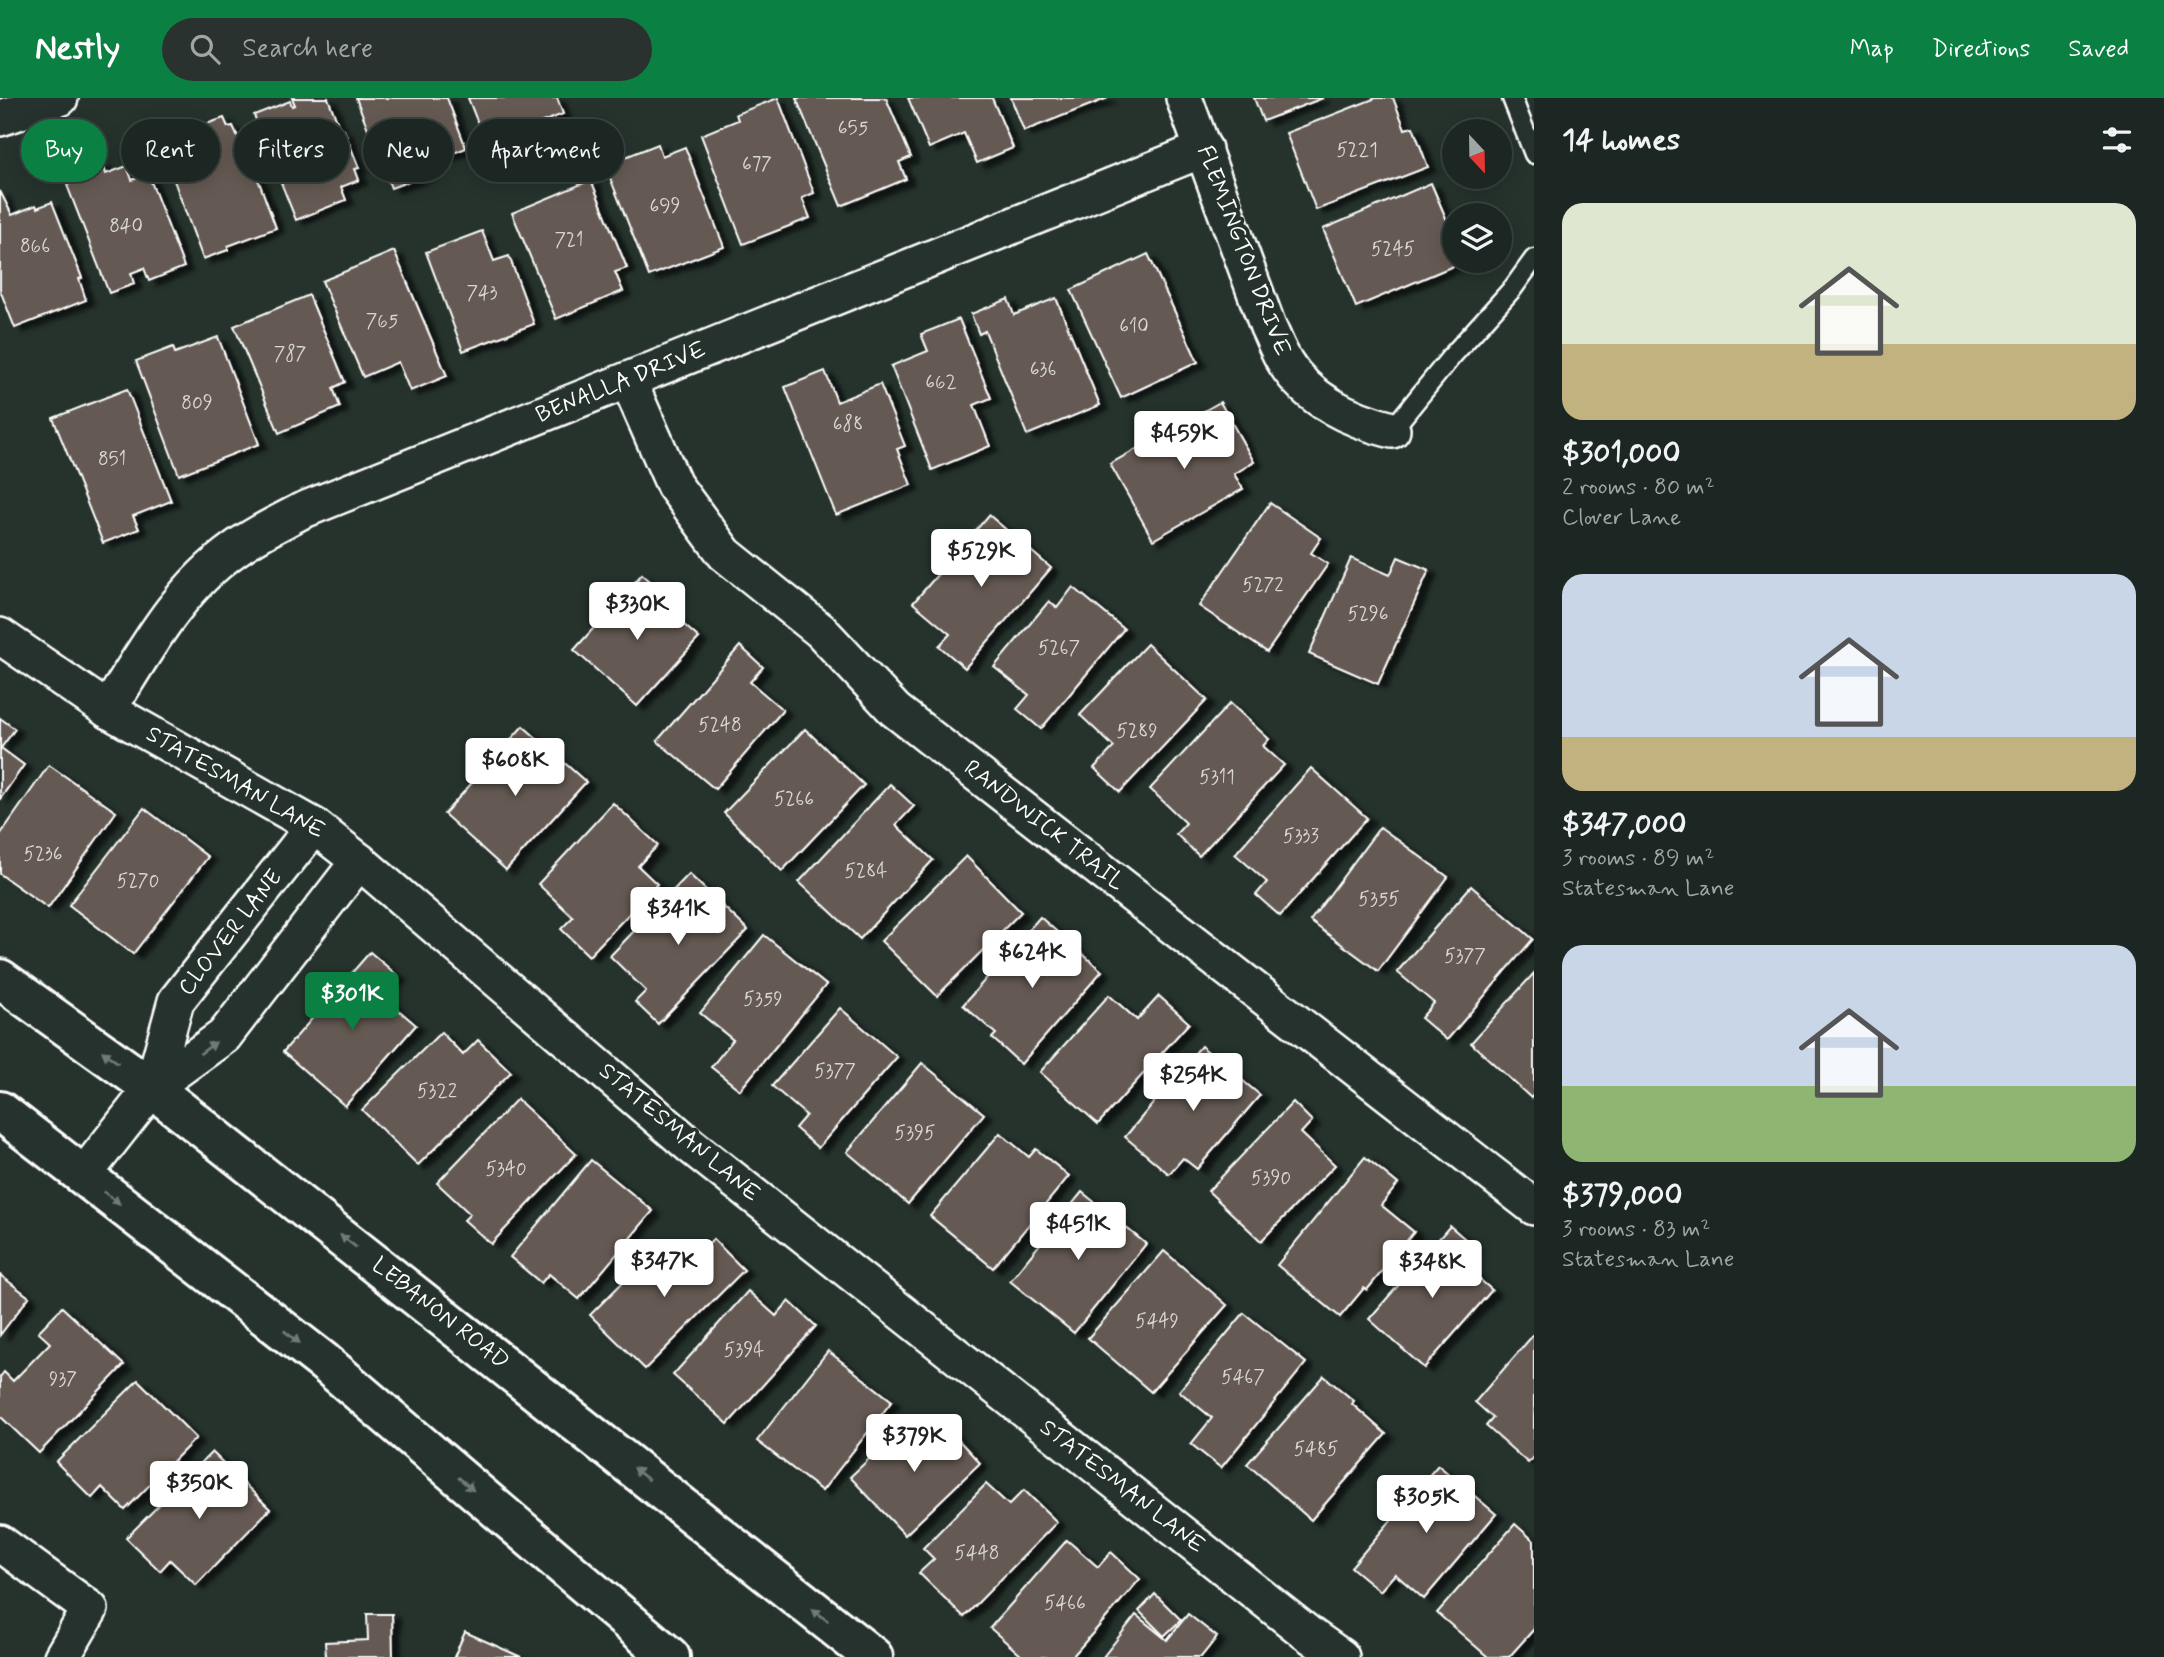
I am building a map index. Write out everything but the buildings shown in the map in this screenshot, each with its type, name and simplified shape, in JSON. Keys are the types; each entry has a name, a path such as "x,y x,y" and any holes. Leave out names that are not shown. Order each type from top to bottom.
{"main road":[{"name":"LEBANON ROAD","path":"0,979 152,1088 873,1657"},
{"path":"0,1111 324,1362 670,1657"}],"street":[{"path":"0,118 60,98"},
{"name":"FLEMINGTON DRIVE","path":"1184,98 1268,327 1286,363 1307,388 1329,407 1360,421 1392,430"},
{"name":"BENALLA DRIVE","path":"108,710 167,615 201,576 236,547 301,511 1204,149"},
{"name":"RANDWICK TRAIL","path":"628,380 674,485 725,554 821,631 895,710 1534,1207"},
{"name":"STATESMAN LANE","path":"0,636 108,710 314,826 359,861 691,1146 1307,1633 1341,1657"},
{"name":"CLOVER LANE","path":"152,1088 176,1001 314,826"},
{"name":"CLOVER LANE","path":"83,1176 152,1088 224,1036 359,861"},
{"path":"0,1543 90,1609 62,1657"}],"lane":[{"path":"1511,98 1534,154"},
{"path":"1392,430 1451,357 1513,288 1534,259"}]}
